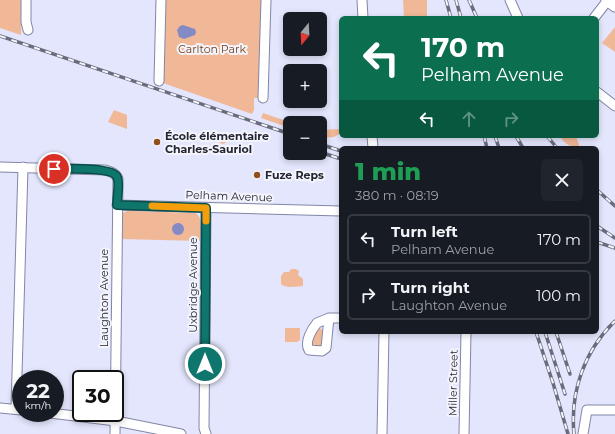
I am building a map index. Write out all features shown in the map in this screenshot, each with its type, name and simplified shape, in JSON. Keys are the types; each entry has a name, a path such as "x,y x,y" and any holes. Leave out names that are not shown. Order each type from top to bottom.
{"main road":[{"path":"608,0 615,6"}],"street":[{"path":"26,0 26,22 28,30"},
{"path":"159,81 161,0"},
{"path":"264,98 266,0"},
{"path":"362,0 363,16"},
{"path":"510,0 517,16"},
{"path":"596,16 608,0"},
{"path":"599,94 615,106"},
{"path":"0,167 22,168 19,370"},
{"name":"Laughton Avenue","path":"22,168 105,170 114,173 118,179 116,370"},
{"name":"Pelham Avenue","path":"117,205 339,211"},
{"name":"Uxbridge Avenue","path":"206,208 204,427 206,434"},
{"path":"329,318 339,318"},
{"path":"382,434 384,334"},
{"name":"Miller Street","path":"464,434 466,334"},
{"path":"0,408 12,409"},
{"path":"583,434 587,410 615,410"},
{"name":"Laughton Avenue","path":"115,434 116,422"},
{"path":"121,422 181,434"}],"green space":[{"path":"0,0 22,0 21,35 0,28"},
{"name":"Carlton Park","path":"165,0 263,0 260,98 254,98 254,110 252,114 163,83"},
{"path":"403,0 427,0 427,16 404,16"},
{"path":"615,27 615,52 602,43"},
{"path":"114,110 127,115 127,129 108,122"},
{"path":"263,113 283,120 283,126 261,118"},
{"path":"339,129 339,134 334,137 327,138 327,130"},
{"path":"216,132 225,135 228,140 227,142 223,144 216,141 214,135"},
{"path":"562,138 577,138 579,146 571,146"},
{"path":"127,211 195,213 201,221 200,241 122,239 123,213"},
{"path":"291,269 296,269 299,271 298,275 303,279 303,286 289,287 281,284 281,276 284,272 289,272"},
{"path":"319,327 323,331 323,343 321,346 311,348 310,340"},
{"path":"285,328 300,328 300,340 297,342 285,342"}],"water":[{"path":"183,25 195,29 195,35 184,39 179,37 177,30"},
{"path":"176,223 180,223 184,229 180,235 176,235 172,231 172,227"}],"railway":[{"path":"446,0 450,16"},
{"path":"456,0 460,16"},
{"path":"469,0 476,16"},
{"path":"0,36 283,132"},
{"path":"484,138 486,146"},
{"path":"496,138 498,146"},
{"path":"517,138 522,146"},
{"path":"549,138 555,146"},
{"path":"327,146 339,150"},
{"path":"327,154 339,158"},
{"path":"599,192 615,206"},
{"path":"599,227 615,238"},
{"path":"599,243 615,248"},
{"path":"574,434 574,403 581,373 595,345 615,321"},
{"path":"537,334 568,434"},
{"path":"546,334 565,394"},
{"path":"557,334 570,374"}],"slow traffic":[{"path":"152,206 206,208 206,221"}],"place":[{"name":"École élémentaire Charles-Sauriol","path":"157,142"},
{"name":"Fuze Reps","path":"257,175"}],"route":[{"path":"54,169 105,170 114,173 117,175 118,179 117,205 206,208 205,364"}]}
